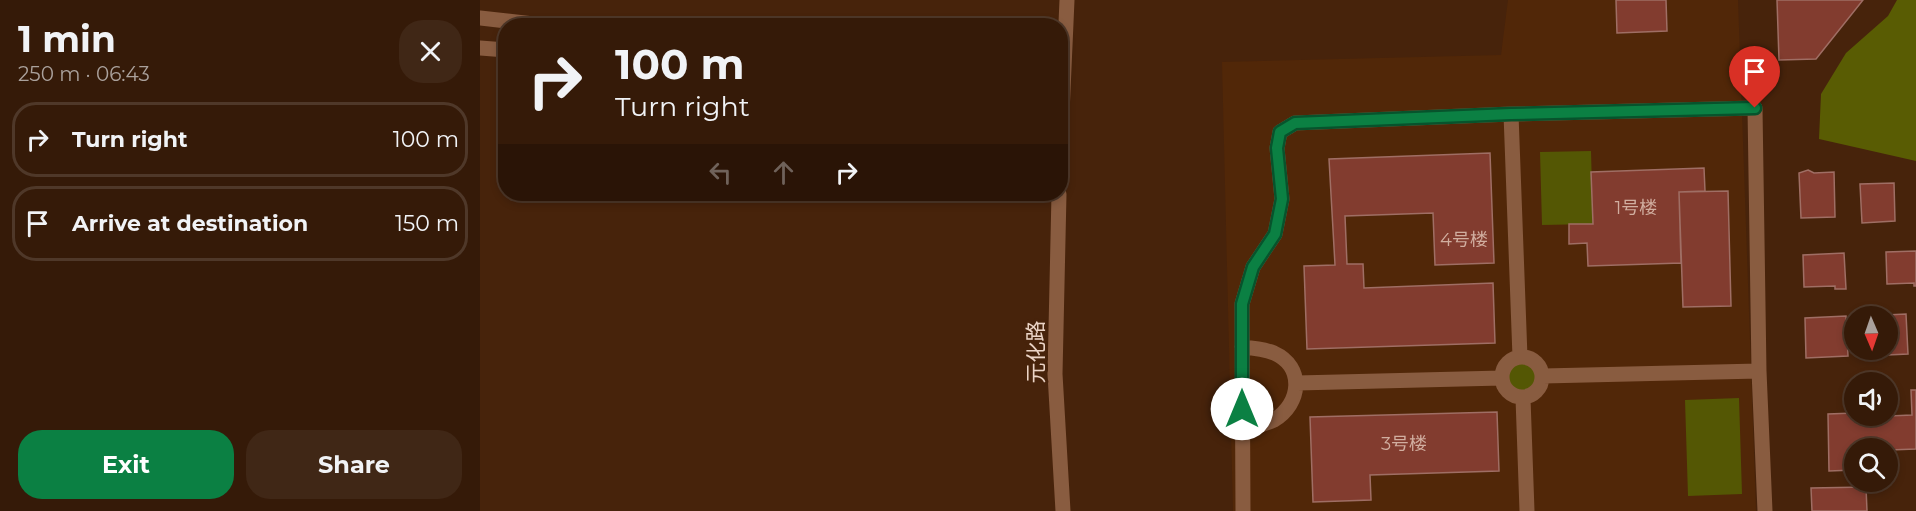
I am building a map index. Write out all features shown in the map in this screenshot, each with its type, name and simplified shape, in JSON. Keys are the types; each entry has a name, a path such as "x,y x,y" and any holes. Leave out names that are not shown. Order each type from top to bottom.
{"street":[{"path":"1066,18 1067,0"},
{"path":"480,18 498,20"},
{"path":"480,48 498,49"},
{"path":"1243,511 1242,304 1253,267 1275,234 1282,199 1277,148 1280,132 1295,123 1511,114 1755,108 1765,511"},
{"path":"1511,114 1520,357"},
{"name":"元化路","path":"1059,201 1055,374 1063,511"},
{"path":"1242,347 1275,354 1285,361 1297,383 1294,397 1276,419 1243,429"},
{"path":"1520,357 1533,359 1541,369 1543,376 1539,388 1529,396 1522,398 1510,394 1502,378 1505,366 1514,358 1520,357"},
{"path":"1543,376 1760,371"},
{"path":"1297,383 1502,378"},
{"path":"1522,398 1527,511"}],"shaded area":[{"path":"1508,0 1738,0 1756,511 1233,511 1222,62 1501,55"},
{"path":"1897,0 1916,0 1916,161 1819,139 1821,94 1846,53 1888,16"},
{"path":"1591,151 1593,224 1542,225 1540,152"},
{"path":"1522,363 1532,367 1536,377 1532,387 1522,391 1512,387 1508,377 1512,367"},
{"path":"1739,398 1742,494 1688,496 1685,400"}],"building":[{"path":"1616,0 1666,0 1667,31 1617,33"},
{"path":"1777,0 1863,0 1816,59 1779,60"},
{"path":"1490,153 1494,263 1435,265 1433,213 1345,216 1347,264 1363,264 1364,288 1493,283 1495,343 1307,349 1304,266 1335,265 1329,159"},
{"path":"1704,168 1705,191 1679,192 1681,263 1588,266 1587,243 1569,244 1569,224 1593,224 1591,172"},
{"path":"1808,170 1814,173 1834,172 1835,217 1801,218 1799,173"},
{"path":"1894,183 1895,221 1862,223 1860,184"},
{"path":"1728,191 1731,306 1683,307 1679,192"},
{"path":"1916,251 1916,286 1914,283 1887,284 1886,252"},
{"path":"1844,253 1846,289 1835,289 1835,286 1804,287 1803,255"},
{"path":"1898,314 1906,314 1908,354 1898,354"},
{"path":"1844,316 1844,356 1806,358 1805,318"},
{"path":"1911,390 1916,390 1916,449 1898,450 1898,438 1844,438 1844,470 1829,471 1828,414 1844,413 1844,426 1898,426 1898,416 1912,415"},
{"path":"1497,412 1499,471 1370,475 1371,500 1313,502 1310,417"},
{"path":"1844,487 1844,492 1866,492 1867,511 1812,511 1811,488"}],"route":[{"path":"1242,409 1242,304 1253,267 1275,234 1282,199 1277,148 1280,132 1295,123 1511,114 1755,108"}]}
